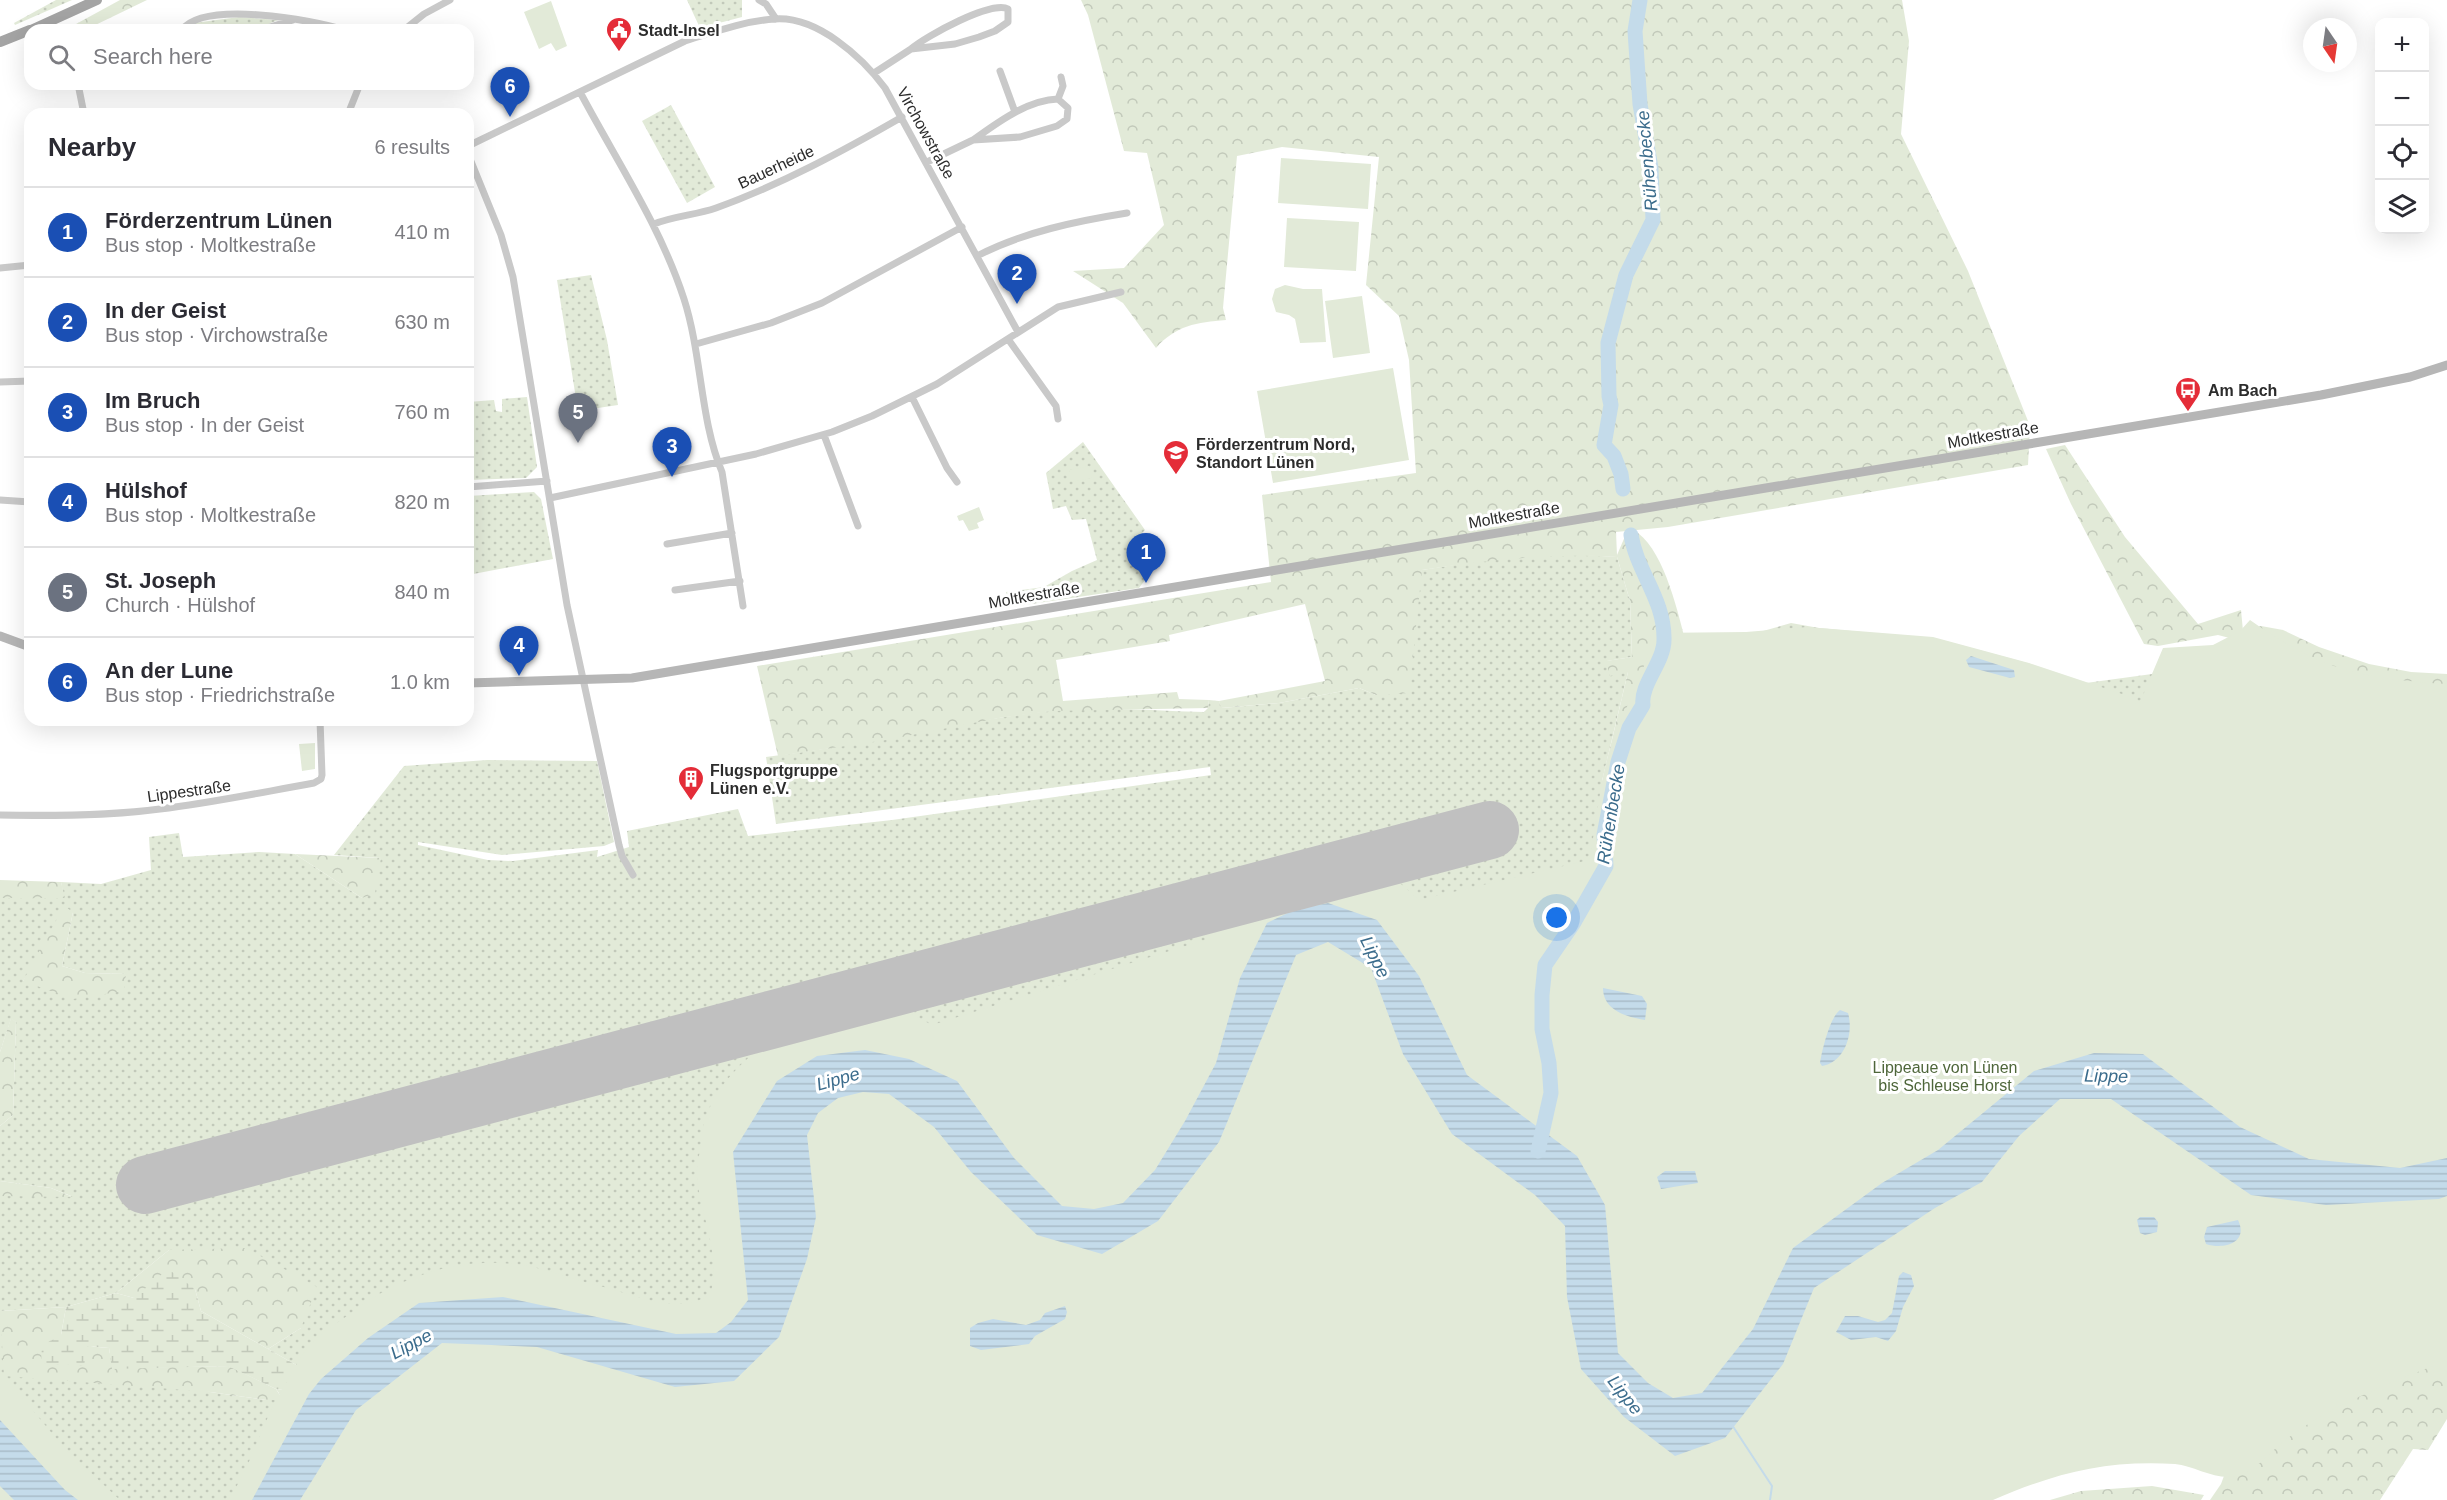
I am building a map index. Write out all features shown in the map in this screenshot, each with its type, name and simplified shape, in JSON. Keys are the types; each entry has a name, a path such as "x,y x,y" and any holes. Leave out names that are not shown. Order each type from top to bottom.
{"main road":[{"path":"44,24 97,0"},
{"path":"0,42 24,33"}],"street":[{"path":"412,24 424,14 450,0"},
{"path":"474,143 685,41 712,32 776,19 764,1"},
{"path":"874,73 912,49 931,32 972,10 996,2 1002,2 1008,9 1010,17 1004,26 995,31 955,44 912,49"},
{"path":"190,24 213,16 264,14 318,24"},
{"path":"280,24 296,19"},
{"name":"Virchowstraße","path":"776,19 800,23 839,41 874,73 902,117 1018,332"},
{"path":"1000,71 1015,112"},
{"path":"1059,99 1063,86 1061,77"},
{"path":"79,90 83,108"},
{"path":"350,108 358,90"},
{"path":"580,92 654,224 684,299 696,344 714,452 722,472 743,606"},
{"path":"927,162 973,140 1015,112 1037,104 1059,99 1066,104 1069,112 1063,123 1020,137 973,140"},
{"name":"Bauerheide","path":"654,224 702,212 733,201 834,154 902,117"},
{"path":"474,169 501,235 513,277 550,498 556,549 619,845 622,856 633,875"},
{"path":"977,256 1078,221 1128,213"},
{"path":"696,344 771,323 822,303 962,227"},
{"path":"0,268 24,266"},
{"path":"550,498 756,454 824,435 912,397 964,368 1058,307 1120,292"},
{"path":"1008,339 1056,406 1058,419"},
{"name":"Moltkestraße","path":"474,683 632,678 2359,389 2410,377 2447,365"},
{"path":"0,382 24,381"},
{"path":"912,397 947,468 957,482"},
{"path":"824,435 858,526"},
{"path":"474,487 547,481"},
{"path":"0,500 24,502"},
{"path":"667,544 732,533"},
{"path":"675,590 740,581"},
{"path":"0,636 24,645"},
{"name":"Lippestraße","path":"0,815 101,814 159,810 314,783 322,775 321,726"}],"green space":[{"path":"56,0 72,0 15,25 14,23"},
{"path":"120,0 147,0 97,24 76,24"},
{"path":"687,0 742,0 742,17 700,28"},
{"path":"1081,0 1902,0 1909,41 1901,134 1968,271 2030,426 2028,465 1668,527 1616,532 1617,555 1626,534 1638,533 1656,555 1670,586 1687,647 1602,782 1628,672 1610,676 1606,661 1632,657 1630,601 1617,557 1592,556 1519,558 1422,570 1409,693 1376,695 1359,688 1279,703 1221,708 1219,701 1325,681 1305,604 1169,635 1170,641 1056,660 1063,701 1177,692 1179,699 1209,700 1208,708 1052,711 778,756 757,666 1271,582 1262,495 1416,473 1409,360 1399,316 1366,285 1379,157 1282,147 1237,156 1223,308 1226,320 1187,326 1171,335 1156,348 1123,303 1073,271 1124,268 1164,225 1147,153 1124,151 1088,15"},
{"path":"551,1 567,46 556,51 551,43 539,49 524,12"},
{"path":"239,17 278,20 268,24 194,23"},
{"path":"671,105 715,187 687,203 642,121"},
{"path":"1281,158 1371,164 1368,209 1278,203"},
{"path":"1287,218 1359,222 1356,271 1284,267"},
{"path":"591,275 607,340 618,405 578,411 557,280"},
{"path":"1285,285 1303,289 1322,289 1326,342 1300,343 1295,319 1276,312 1272,299 1275,289"},
{"path":"1362,296 1370,353 1333,358 1325,301"},
{"path":"1393,368 1409,460 1273,483 1257,391"},
{"path":"527,397 537,467 526,478 474,480 474,402 494,400 496,411 502,412 502,399"},
{"path":"1083,442 1145,530 1137,538 1151,572 1139,588 1011,607 1006,592 1044,587 1097,560 1086,519 1072,520 1066,506 1053,509 1046,473"},
{"path":"2065,445 2125,537 2198,624 2241,610 2243,631 2261,626 2283,630 2319,647 2369,664 2411,672 2447,674 2447,721 2245,642 2218,635 2158,646 2144,644 2071,504 2046,449"},
{"path":"1089,466 1092,478 1072,482 1069,470"},
{"path":"534,492 541,499 553,559 474,574 474,496"},
{"path":"979,507 984,520 977,523 979,528 969,531 963,520 959,521 957,516"},
{"path":"1570,554 1617,557 1630,601 1632,657 1607,661 1628,672 1602,781 1756,633 1791,623 1819,628 1938,639 2027,663 2086,683 2152,674 2447,1158 748,1301 321,1379 268,1349 301,1328 169,1250 116,1293 66,1307 0,1311 0,1196 71,1196 51,1188 0,1181 0,1126 13,1115 16,1022 11,1019 0,1052 0,898 64,898 61,882 101,884 151,870 149,837 179,833 183,857 259,852 295,854 362,898 381,858 334,855 404,766 487,760 597,761 614,842 604,846 502,855 418,842 418,845 488,860 513,861 598,850 597,857 629,847 627,831 738,809 748,836 892,820 1211,775 1210,767 776,824 766,757 1049,711 1107,709 1204,712 1208,708 1209,700 1219,701 1222,708 1279,703 1359,688 1376,695 1422,570 1485,560","holes":["73,912 62,966 85,973 126,974 23,981"]},
{"name":"Lippeaue von Lünen bis Schleuse Horst","path":"2250,620 2299,651 2343,669 2390,679 2447,684 2447,1360 2365,1394 2325,1414 2288,1438 2244,1474 2221,1477 2183,1465 2126,1464 2081,1470 2038,1482 1993,1500 228,1500 247,1466 273,1406 305,1351 323,1333 370,1300 410,1279 454,1266 498,1263 542,1269 671,1304 696,1301 710,1295 714,1266 697,1175 705,1120 712,1103 734,1072 763,1046 796,1027 836,1015 871,1010 907,1013 932,1025 1205,940 1220,908 1242,882 1271,869 1307,861 1345,860 1375,867 1404,886 1419,900 1589,860 1607,760 1616,732 1645,663 1651,633 1746,632 1807,627 1933,637 2029,663 2128,696 2138,707 2163,648 2213,645 2240,631"},
{"path":"315,743 315,769 302,771 299,744"},
{"path":"295,854 381,858 375,893 362,898"},
{"path":"0,880 61,882 65,898 0,898"},
{"path":"64,906 73,912 62,966 85,973 126,974 124,991 73,999 23,981"},
{"path":"11,1018 16,1022 13,1115 0,1126 0,1052"},
{"path":"0,1181 51,1188 73,1197 0,1196"},
{"path":"246,1248 317,1287 301,1328 268,1349 201,1311 195,1289 134,1298 116,1293 169,1250"},
{"path":"168,1269 195,1289 201,1311 321,1379 309,1394 276,1389 228,1366 112,1369 109,1348 87,1346 84,1366 41,1363 42,1346 61,1335 66,1307 116,1293 134,1298"},
{"path":"66,1307 61,1335 42,1346 42,1363 84,1366 86,1346 109,1348 112,1368 229,1366 276,1389 283,1400 4,1376 0,1311"},
{"path":"0,1311 210,1392 266,1400 283,1399 276,1389 309,1394 252,1500 78,1500 0,1420"},
{"path":"2447,1333 2447,1419 2428,1450 2413,1449 2380,1500 2210,1500 2221,1484 2228,1465"},
{"path":"0,1371 65,1449 120,1500 0,1500"},
{"path":"2152,1486 2204,1495 2201,1500 2050,1500 2081,1491"}],"water":[{"path":"1971,656 2014,670 2015,677 2010,678 1969,667 1966,660"},
{"name":"Lippe","path":"1328,903 1377,920 1419,976 1467,1075 1577,1156 1605,1205 1618,1353 1648,1383 1673,1398 1702,1393 1753,1329 1793,1248 1882,1183 1938,1150 2034,1071 2094,1053 2143,1054 2240,1127 2309,1159 2400,1168 2447,1158 2447,1196 2439,1199 2326,1205 2251,1195 2111,1099 2060,1099 2019,1136 1982,1182 1935,1208 1814,1288 1783,1364 1725,1438 1675,1456 1624,1417 1581,1369 1567,1297 1565,1226 1535,1195 1452,1134 1403,1054 1371,968 1328,942 1296,955 1219,1142 1158,1221 1102,1254 1037,1235 971,1172 934,1127 889,1094 863,1092 838,1098 818,1113 807,1135 816,1217 807,1259 779,1337 734,1381 675,1387 537,1347 442,1343 356,1410 300,1500 252,1500 309,1394 321,1379 368,1338 419,1303 503,1297 676,1334 716,1333 731,1322 748,1300 733,1152 777,1081 817,1056 865,1050 909,1059 957,1081 1014,1158 1062,1206 1094,1209 1123,1203 1155,1170 1216,1063 1240,978 1267,923 1294,910"},
{"path":"1603,988 1642,996 1647,1004 1645,1020 1630,1017 1611,1007 1604,996"},
{"path":"1840,1010 1848,1013 1850,1021 1846,1046 1837,1059 1822,1066 1820,1063 1827,1034 1833,1019"},
{"path":"1665,1171 1695,1171 1698,1183 1661,1189 1657,1177"},
{"path":"2140,1217 2154,1217 2158,1222 2157,1232 2145,1235 2140,1233 2137,1220"},
{"path":"2238,1220 2241,1228 2240,1234 2233,1243 2220,1246 2206,1244 2204,1237 2207,1227"},
{"path":"1903,1272 1911,1275 1914,1286 1903,1307 1896,1331 1888,1341 1876,1337 1851,1340 1836,1332 1845,1316 1858,1316 1878,1322 1885,1320 1892,1313 1899,1276"},
{"path":"1065,1306 1067,1312 1065,1319 1035,1336 1029,1344 981,1350 970,1346 970,1328 978,1323 993,1319 1026,1325 1040,1320 1045,1313"},
{"path":"0,1420 65,1490 78,1500 14,1500 0,1486"}],"waterway":[{"name":"Rühenbecke","path":"1623,489 1621,474 1614,456 1604,445 1611,405 1608,343 1626,275 1653,220 1651,168 1640,104 1635,31 1640,0"},
{"name":"Rühenbecke","path":"1538,1151 1551,1093 1549,1063 1542,1029 1545,965 1573,924 1606,866 1604,835 1618,762 1629,728 1643,705 1645,690 1663,648 1663,626 1660,612 1631,535"},
{"path":"1732,1425 1772,1486 1770,1500"}],"runway":[{"path":"145,1185 1490,830"}],"place":[{"name":"Stadt-Insel","path":"619,53"},
{"name":"An der Lune","path":"510,117"},
{"name":"In der Geist","path":"1017,304"},
{"name":"Am Bach","path":"2188,413"},
{"name":"St. Joseph","path":"578,443"},
{"name":"Förderzentrum Nord, Standort Lünen","path":"1176,476"},
{"name":"Im Bruch","path":"672,477"},
{"name":"Förderzentrum Lünen","path":"1146,583"},
{"name":"Hülshof","path":"519,676"},
{"name":"Flugsportgruppe Lünen e.V.","path":"691,802"}]}
